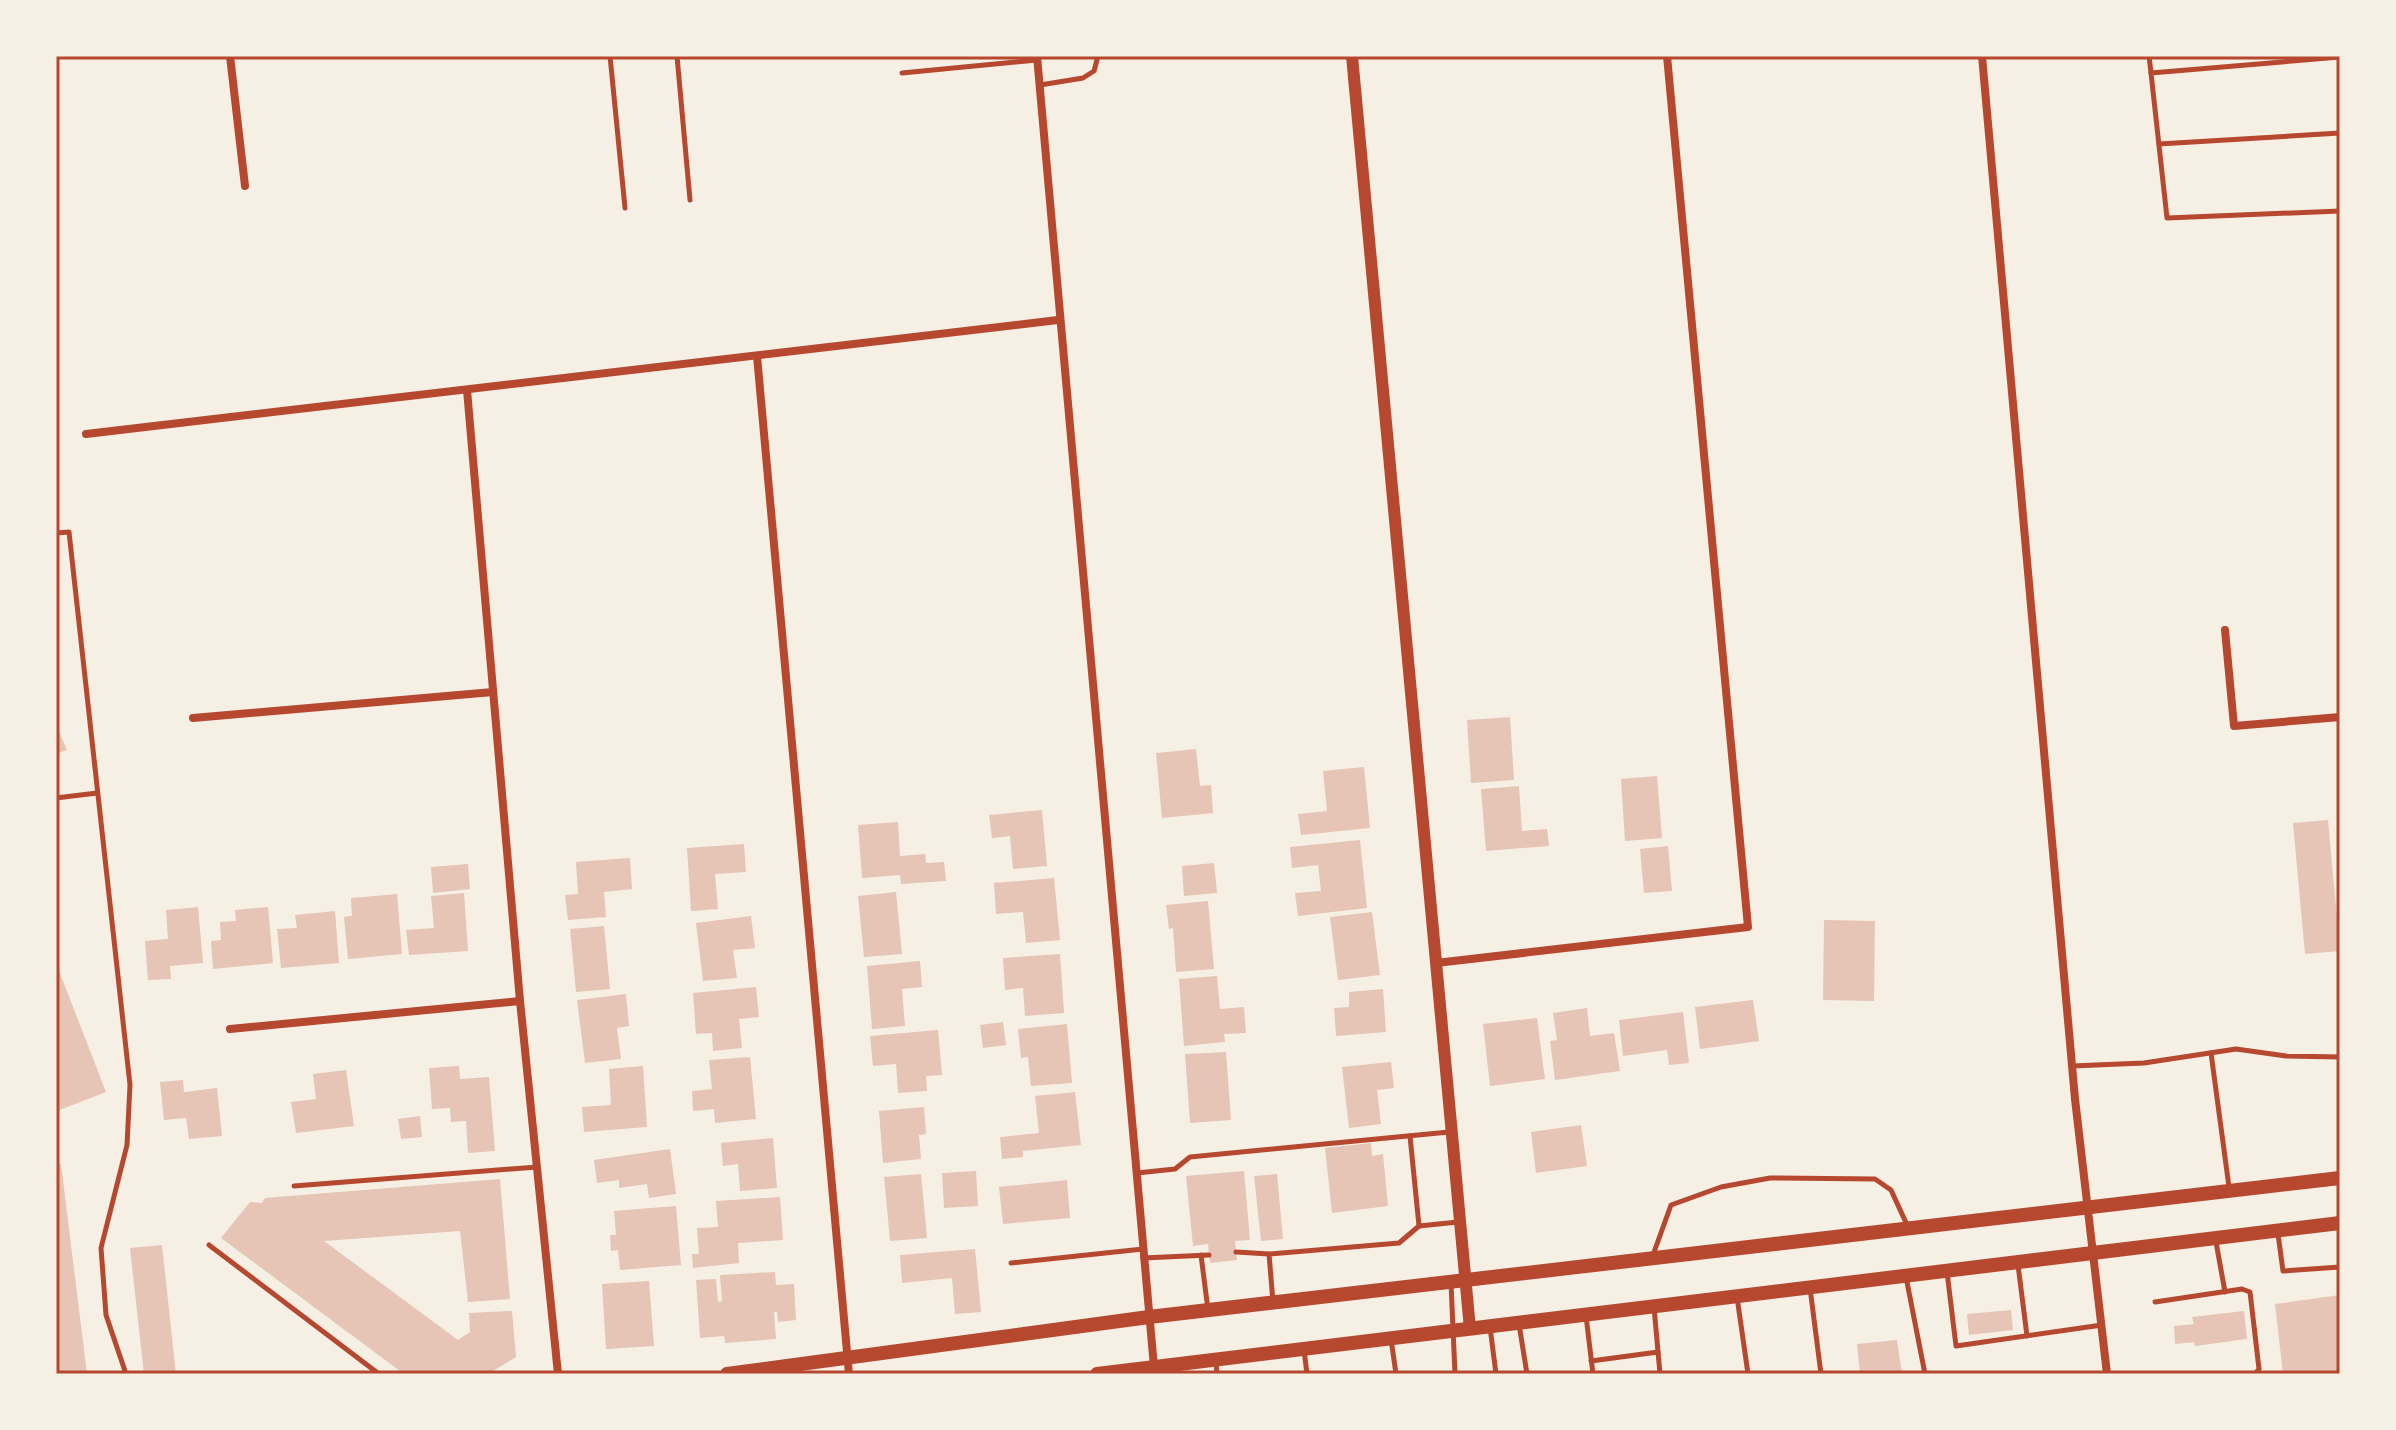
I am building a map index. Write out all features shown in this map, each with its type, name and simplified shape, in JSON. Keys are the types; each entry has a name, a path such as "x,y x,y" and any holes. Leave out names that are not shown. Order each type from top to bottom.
{"main road":[{"path":"727,1374 1149,1317 2340,1178"},
{"path":"1097,1374 1154,1367 1217,1367 1303,1349 2340,1223"}],"street":[{"path":"230,56 245,186"},
{"path":"1352,56 1461,1222 1459,1283 1462,1330"},
{"path":"1436,963 1748,927 1667,56"},
{"path":"1982,56 2072,1066 2107,1374"},
{"path":"1037,58 1058,320 1154,1367"},
{"path":"86,434 1058,320"},
{"path":"757,356 849,1374"},
{"path":"467,390 520,1001 558,1374"},
{"path":"2225,630 2234,726 2340,717"},
{"path":"193,718 493,692"},
{"path":"230,1029 520,1001"}],"lane":[{"path":"610,56 625,208"},
{"path":"677,56 690,200"},
{"path":"1039,85 1083,78 1094,71 1098,56"},
{"path":"2149,56 2167,218 2340,211"},
{"path":"2151,73 2340,57"},
{"path":"902,73 1037,58"},
{"path":"2159,144 2340,133"},
{"path":"56,533 69,532 130,1085 127,1145 101,1248 106,1315 126,1374"},
{"path":"56,798 97,793"},
{"path":"2072,1066 2144,1063 2236,1049 2286,1056 2340,1057"},
{"path":"2211,1053 2230,1192"},
{"path":"1136,1173 1175,1169 1190,1157 1452,1132"},
{"path":"1410,1136 1419,1226"},
{"path":"294,1186 538,1167"},
{"path":"1652,1259 1671,1205 1721,1187 1770,1178 1875,1179 1891,1190 1908,1228"},
{"path":"1236,1252 1269,1254 1399,1243 1419,1226 1461,1222"},
{"path":"2277,1231 2283,1271 2340,1267"},
{"path":"2216,1238 2225,1292"},
{"path":"209,1245 379,1374"},
{"path":"1011,1263 1143,1253 1209,1255"},
{"path":"1269,1254 1273,1303"},
{"path":"1201,1255 1208,1310"},
{"path":"2018,1263 2027,1336"},
{"path":"1947,1271 1956,1346 2102,1325"},
{"path":"1906,1276 1925,1374"},
{"path":"1810,1288 1821,1374"},
{"path":"2155,1302 2225,1292 2250,1292 2259,1369 2255,1374"},
{"path":"1737,1296 1748,1374"},
{"path":"1654,1307 1660,1374"},
{"path":"1586,1315 1593,1374"},
{"path":"1519,1323 1527,1374"},
{"path":"1490,1326 1496,1374"},
{"path":"1455,1374 1462,1330"},
{"path":"1391,1338 1396,1374"},
{"path":"1303,1349 1307,1374"},
{"path":"1591,1361 1658,1352"}],"building":[{"path":"1510,717 1514,780 1471,783 1467,720"},
{"path":"56,724 67,750 56,754"},
{"path":"1196,749 1200,786 1211,785 1213,813 1162,818 1156,753"},
{"path":"1364,767 1370,828 1301,835 1298,814 1327,811 1323,771"},
{"path":"1657,776 1662,838 1625,841 1621,779"},
{"path":"1519,786 1522,831 1547,829 1549,846 1486,851 1481,789"},
{"path":"1042,810 1047,866 1013,869 1010,836 992,838 989,815"},
{"path":"2328,820 2340,951 2305,954 2293,823"},
{"path":"898,822 900,856 925,854 926,863 944,862 946,881 901,884 900,875 862,878 858,825"},
{"path":"1360,840 1367,908 1298,916 1295,893 1321,891 1318,865 1292,868 1290,847"},
{"path":"744,844 746,872 715,874 718,909 691,911 687,848"},
{"path":"1668,846 1672,891 1644,893 1640,849"},
{"path":"630,858 632,889 604,892 606,917 568,920 565,895 578,894 576,862"},
{"path":"1214,863 1217,893 1184,896 1182,866"},
{"path":"468,864 470,889 433,893 431,867"},
{"path":"1054,878 1060,940 1026,943 1023,912 996,914 994,883"},
{"path":"896,892 902,954 864,957 858,896"},
{"path":"464,893 468,951 409,955 406,930 434,928 431,896"},
{"path":"397,894 402,954 348,959 344,917 352,916 351,898"},
{"path":"1208,901 1214,969 1176,972 1173,928 1169,929 1166,905"},
{"path":"198,907 203,963 170,966 171,979 148,980 145,941 168,939 166,910"},
{"path":"268,907 273,963 213,969 211,941 221,940 220,922 236,921 235,910"},
{"path":"335,911 339,963 281,968 277,929 297,928 295,915"},
{"path":"1372,912 1380,975 1338,980 1330,917"},
{"path":"751,916 755,948 733,950 737,978 703,981 696,923"},
{"path":"1824,920 1875,921 1874,1001 1823,1000"},
{"path":"604,926 610,989 576,992 570,929"},
{"path":"1060,954 1064,1013 1025,1016 1023,988 1005,990 1003,958"},
{"path":"920,961 922,987 902,989 905,1026 872,1029 867,966"},
{"path":"56,963 106,1092 57,1111 56,1109"},
{"path":"1217,976 1220,1009 1244,1007 1246,1033 1224,1034 1225,1042 1184,1046 1179,979"},
{"path":"756,987 759,1017 739,1019 742,1048 713,1051 712,1033 696,1034 693,993"},
{"path":"1383,989 1386,1032 1336,1036 1334,1008 1349,1007 1349,992"},
{"path":"626,994 629,1026 617,1028 621,1059 585,1063 577,1000"},
{"path":"1753,1000 1759,1041 1700,1049 1695,1007"},
{"path":"1587,1008 1590,1036 1614,1033 1620,1071 1555,1080 1550,1041 1557,1040 1553,1013"},
{"path":"1683,1012 1689,1063 1669,1065 1667,1050 1623,1056 1619,1020"},
{"path":"1537,1018 1545,1079 1490,1086 1483,1024"},
{"path":"1003,1022 1006,1045 983,1048 980,1025"},
{"path":"1067,1024 1072,1083 1031,1086 1028,1057 1021,1058 1018,1029"},
{"path":"938,1030 942,1075 926,1076 927,1091 898,1093 896,1064 873,1066 870,1036"},
{"path":"1226,1052 1231,1120 1190,1123 1185,1054"},
{"path":"750,1057 756,1119 715,1123 714,1109 693,1111 692,1091 712,1089 709,1060"},
{"path":"1391,1062 1394,1088 1377,1090 1381,1124 1349,1128 1342,1067"},
{"path":"459,1066 460,1079 489,1077 495,1151 468,1153 466,1121 451,1122 450,1108 432,1109 429,1068"},
{"path":"643,1066 647,1127 584,1132 582,1107 611,1105 609,1069"},
{"path":"346,1070 354,1126 296,1133 291,1102 316,1099 313,1074"},
{"path":"183,1080 184,1092 217,1088 222,1136 189,1139 186,1118 164,1120 160,1082"},
{"path":"1075,1092 1081,1145 1023,1151 1023,1157 1002,1159 1000,1137 1039,1133 1035,1096"},
{"path":"924,1107 926,1134 919,1135 921,1159 883,1163 879,1111"},
{"path":"420,1116 422,1137 401,1139 398,1119"},
{"path":"1581,1125 1587,1166 1536,1173 1531,1132"},
{"path":"773,1138 777,1188 740,1191 738,1164 723,1166 721,1143"},
{"path":"1371,1143 1372,1156 1383,1154 1388,1206 1332,1213 1325,1148"},
{"path":"670,1149 676,1194 649,1198 647,1184 619,1188 619,1180 597,1183 594,1160"},
{"path":"56,1164 61,1164 87,1374 56,1374"},
{"path":"976,1171 978,1206 944,1208 942,1173"},
{"path":"1244,1171 1250,1240 1235,1241 1237,1260 1210,1263 1208,1244 1193,1246 1186,1176"},
{"path":"921,1174 927,1238 890,1241 884,1177"},
{"path":"1277,1174 1283,1239 1261,1241 1254,1176"},
{"path":"500,1179 510,1299 468,1302 460,1231 324,1241 458,1340 470,1332 469,1313 512,1311 516,1357 488,1374 404,1374 221,1238 250,1202 262,1203 265,1198"},
{"path":"1067,1180 1070,1218 1003,1224 999,1187"},
{"path":"780,1197 783,1240 738,1243 739,1263 693,1268 692,1254 699,1254 697,1228 718,1227 716,1201"},
{"path":"676,1206 681,1265 620,1270 618,1250 611,1251 610,1235 616,1235 614,1211"},
{"path":"162,1245 176,1374 144,1374 130,1248"},
{"path":"975,1249 981,1312 955,1314 952,1278 902,1283 900,1255"},
{"path":"775,1272 776,1285 794,1284 796,1320 778,1322 777,1312 774,1312 776,1339 725,1343 724,1336 700,1338 696,1280 716,1279 718,1302 722,1301 720,1275"},
{"path":"649,1281 654,1346 606,1349 602,1284"},
{"path":"2340,1295 2340,1374 2283,1374 2275,1304"},
{"path":"2011,1310 2013,1330 1969,1335 1967,1314"},
{"path":"2244,1311 2247,1339 2195,1346 2194,1342 2175,1344 2174,1326 2194,1324 2192,1317"},
{"path":"1897,1340 1902,1374 1860,1374 1857,1344"}]}
